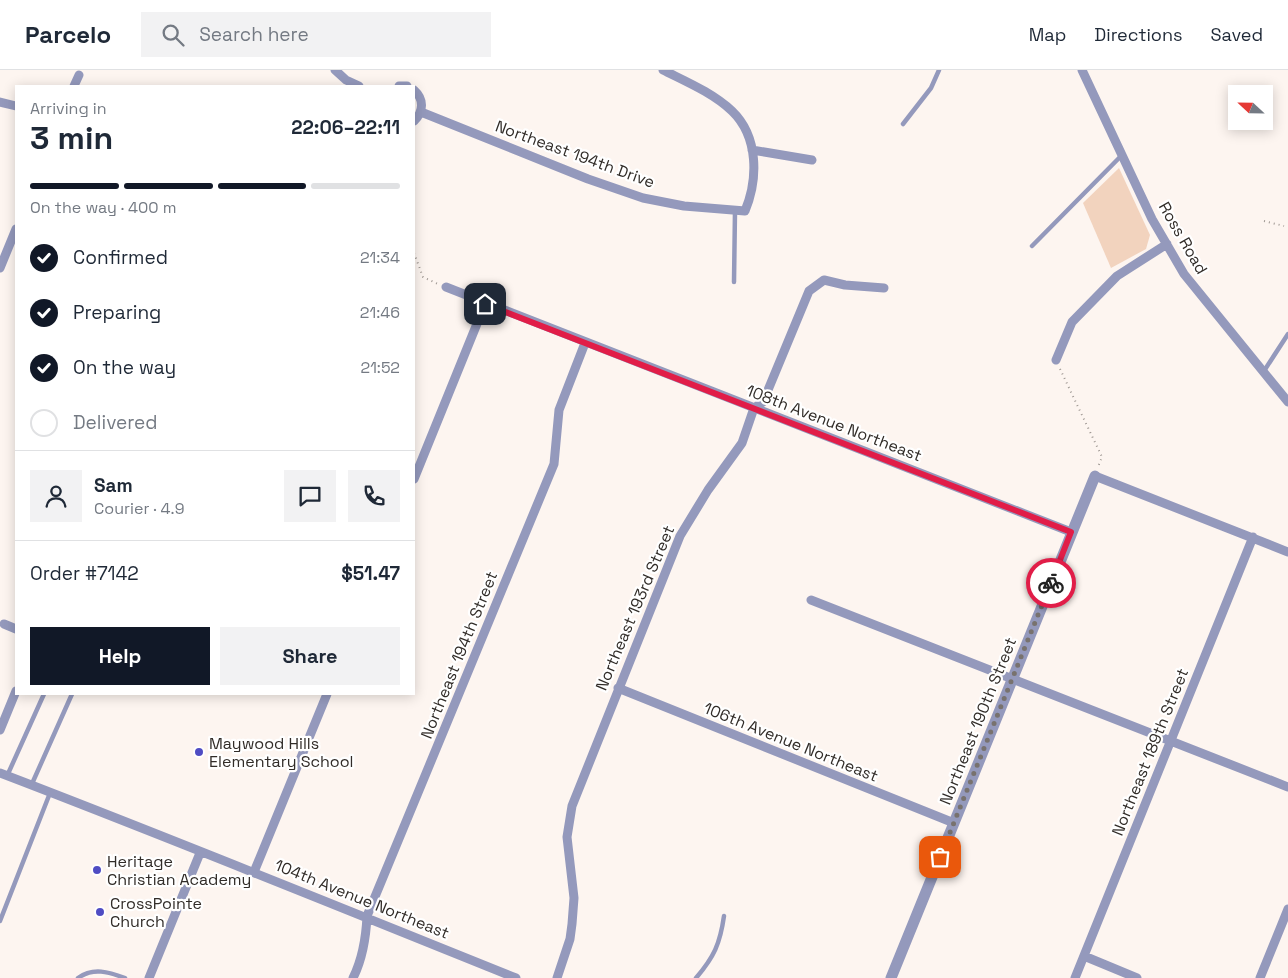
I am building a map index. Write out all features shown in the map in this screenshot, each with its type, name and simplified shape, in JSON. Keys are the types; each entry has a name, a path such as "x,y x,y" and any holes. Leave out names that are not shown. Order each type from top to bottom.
{"street":[{"path":"335,70 346,80 357,85"},
{"path":"664,70 713,97 733,112 748,133 755,163 752,195 745,211 735,210"},
{"name":"Ross Road","path":"1082,70 1122,155 1167,244 1188,280 1288,402"},
{"path":"74,85 79,75"},
{"path":"415,91 422,101 421,112 415,120"},
{"path":"0,102 15,106"},
{"name":"Northeast 194th Drive","path":"421,112 588,179 643,198 684,206 735,210"},
{"path":"752,150 812,160"},
{"path":"0,268 15,231"},
{"path":"1056,360 1072,322 1116,276 1167,244"},
{"name":"Northeast 193rd Street","path":"557,978 570,939 572,924 574,898 567,838 572,806 680,536 708,490 742,443 754,408 763,402 809,291 824,280 845,285 884,288"},
{"name":"108th Avenue Northeast","path":"446,287 485,304 1071,532"},
{"path":"415,477 485,304"},
{"name":"Northeast 194th Street","path":"353,978 360,966 365,943 367,916 554,464 558,410 585,342"},
{"path":"1095,476 1288,552"},
{"name":"Northeast 190th Street","path":"891,978 1095,476"},
{"name":"Northeast 189th Street","path":"1075,978 1253,537"},
{"path":"811,600 1288,787"},
{"path":"4,624 15,629"},
{"name":"106th Avenue Northeast","path":"618,688 954,823"},
{"path":"0,730 15,693"},
{"path":"254,872 327,695"},
{"name":"104th Avenue Northeast","path":"4,774 200,853 367,916 516,978"},
{"path":"149,978 200,853"},
{"path":"1260,978 1288,909"},
{"path":"1084,956 1137,978"}],"lane":[{"path":"903,124 931,88 940,70"},
{"path":"1032,246 1122,155"},
{"path":"734,282 735,210"},
{"path":"1264,371 1288,334"},
{"path":"4,774 44,695"},
{"path":"31,786 72,695"},
{"path":"0,921 50,794"},
{"path":"696,978 713,958 721,937 724,916"},
{"path":"78,978 88,972 99,971 125,978"}],"path":[{"path":"1264,221 1284,226"},
{"path":"415,255 424,277 428,281 446,287"},
{"path":"1056,360 1102,457 1095,476"}],"shaded area":[{"path":"1119,168 1150,235 1146,249 1111,268 1083,203"}],"way so far":[{"path":"940,857 1051,583"}],"place":[{"name":"Maywood Hills Elementary School","path":"199,752"},
{"name":"Heritage Christian Academy","path":"97,870"},
{"name":"CrossPointe Church","path":"100,912"}],"route":[{"path":"485,304 1071,532 1051,583"}]}
